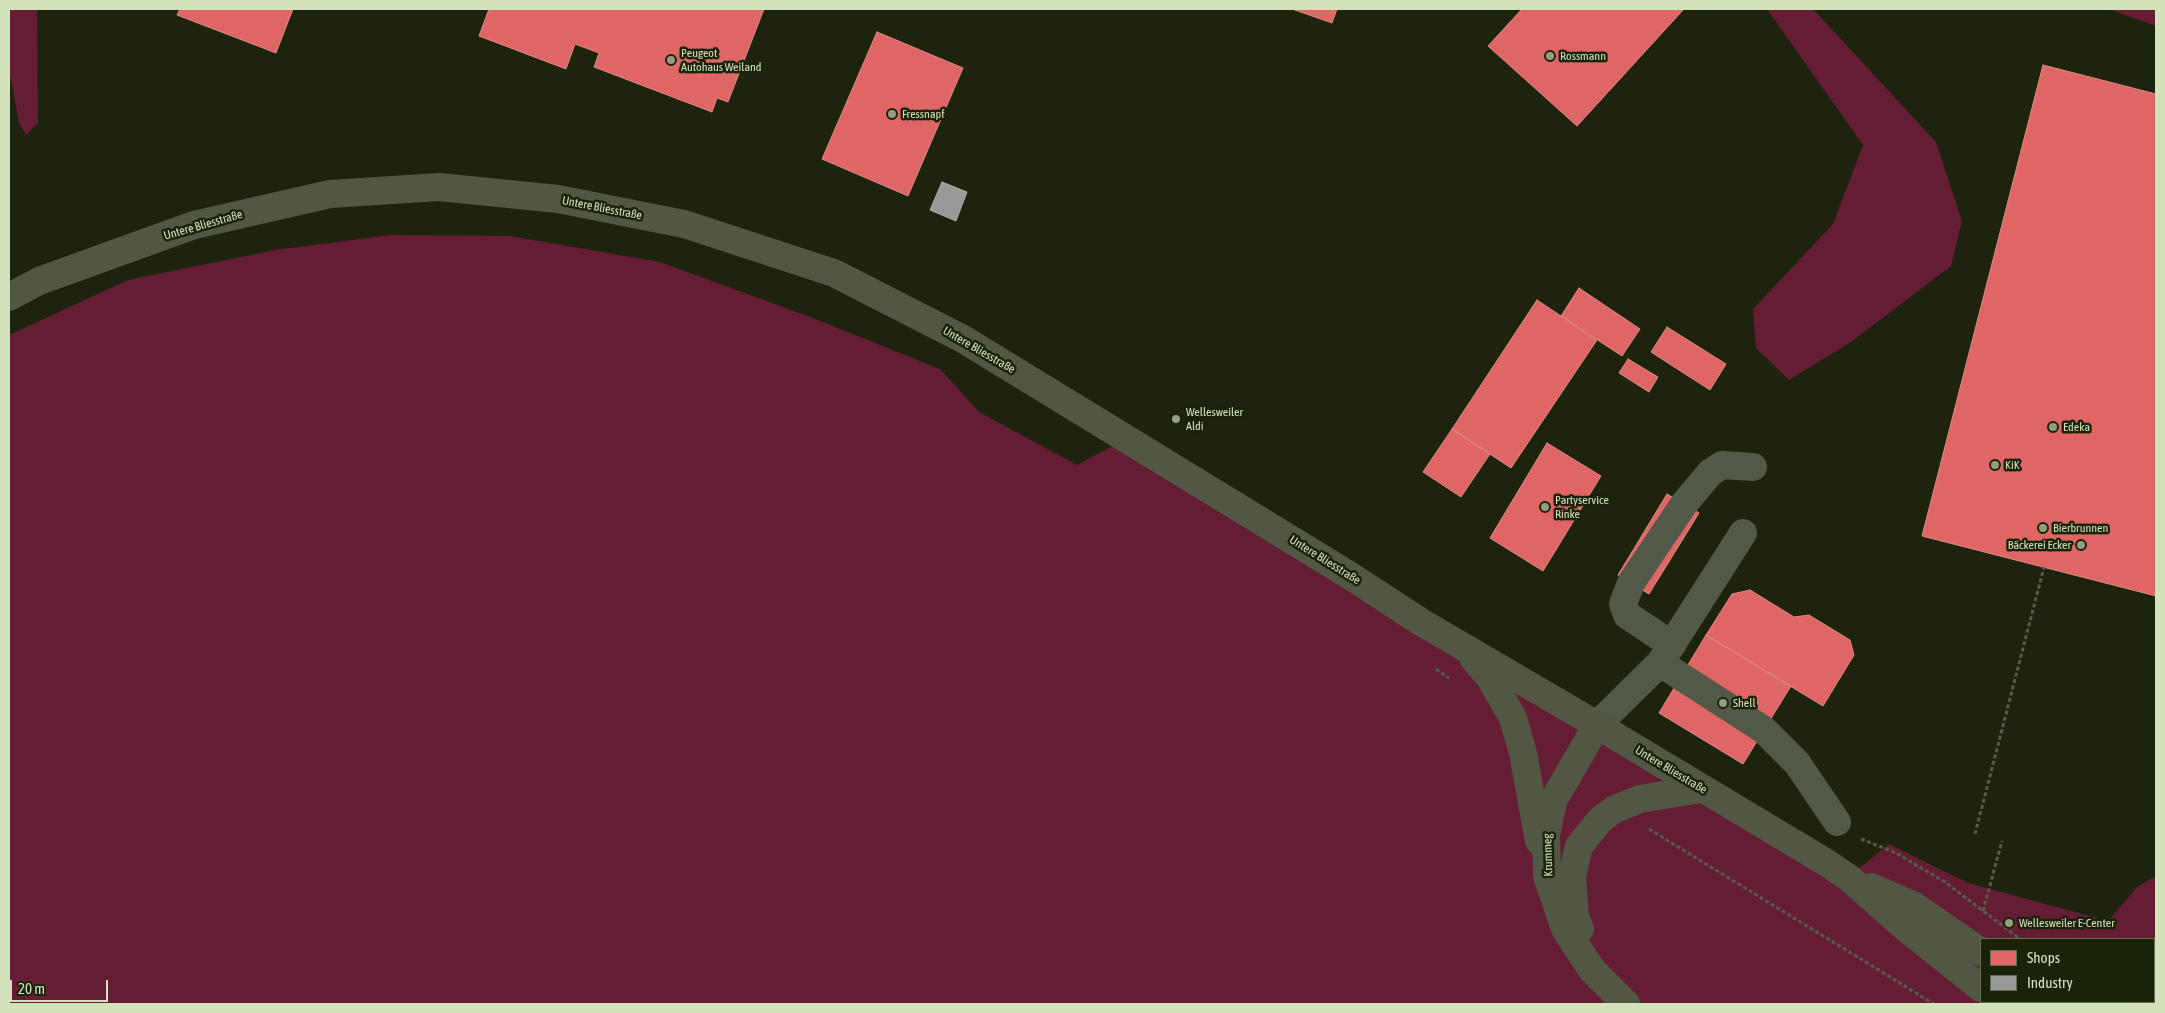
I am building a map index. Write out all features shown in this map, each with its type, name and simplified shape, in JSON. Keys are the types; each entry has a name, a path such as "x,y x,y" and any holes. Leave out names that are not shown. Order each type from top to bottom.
{"main road":[{"name":"Untere Bliesstraße","path":"9,297 39,280 194,225 330,194 438,187 558,199 684,224 834,273 963,339 1465,648 1597,725 1849,878 1914,906 1980,951"},
{"path":"1465,648 1490,678 1513,718 1523,753 1547,876"},
{"name":"Krummeg","path":"1597,725 1553,801 1546,835 1547,876 1565,929 1592,970 1626,1004"},
{"path":"1592,970 1576,916 1572,876 1580,846 1600,820 1615,809 1640,799 1701,789"},
{"name":"Untere Bliesstraße","path":"1849,878 1907,929 1980,987"}],"lane":[{"path":"1753,467 1722,465 1710,472 1684,504 1631,583 1623,604 1627,615 1666,654 1764,730 1797,763 1837,822"},
{"path":"1597,725 1666,654 1743,533"}],"path":[{"path":"1975,834 2044,567"},
{"path":"1434,668 1455,683"},
{"path":"1615,809 1934,1004"},
{"path":"1983,911 2002,841"}],"shaded area":[{"path":"9,9 37,9 38,123 26,135 19,123 9,68"},
{"path":"1767,9 1813,9 1936,142 1962,221 1951,266 1851,342 1789,380 1756,348 1753,309 1833,224 1863,145"},
{"path":"2108,9 2156,9 2156,26"},
{"path":"391,235 510,236 660,262 813,318 940,369 979,412 1077,465 1118,443 1846,879 1889,844 1968,883 2108,921 2137,887 2156,876 2156,1004 9,1004 9,335 128,280 275,250"}],"building: Shops":[{"path":"180,9 293,9 276,53 177,15"},
{"name":"Peugeot Autohaus Weiland","path":"489,9 764,9 728,102 717,98 712,112 594,67 599,53 575,44 566,69 479,36"},
{"path":"1292,9 1337,9 1332,23"},
{"path":"1522,9 1684,9 1577,126 1488,46"},
{"name":"Fressnapf","path":"877,32 963,68 908,196 822,159"},
{"name":"Edeka","path":"2043,65 2156,94 2156,596 1922,536"},
{"path":"1579,288 1640,329 1622,356 1561,316"},
{"path":"1537,300 1597,340 1511,468 1452,429"},
{"path":"1667,327 1726,364 1710,390 1651,352"},
{"path":"1628,359 1658,377 1649,392 1619,373"},
{"path":"1452,429 1490,454 1461,497 1423,472"},
{"name":"Partyservice Rinke","path":"1547,443 1601,476 1543,571 1490,538"},
{"path":"1667,494 1699,513 1649,594 1618,575"},
{"path":"1750,590 1794,617 1809,615 1850,640 1854,655 1823,706 1706,635 1732,594"},
{"path":"1706,635 1791,686 1743,764 1659,713"}],"building: Industry":[{"path":"942,182 967,192 956,221 930,210"}],"place":[{"name":"Rossmann","path":"1550,56"},
{"name":"Peugeot Autohaus Weiland","path":"671,60"},
{"name":"Fressnapf","path":"892,114"},
{"name":"Wellesweiler Aldi","path":"1176,419"},
{"name":"Edeka","path":"2053,427"},
{"name":"KiK","path":"1995,465"},
{"name":"Partyservice Rinke","path":"1545,507"},
{"name":"Bierbrunnen","path":"2043,528"},
{"name":"Bäckerei Ecker","path":"2081,545"},
{"name":"Shell","path":"1723,703"},
{"name":"Wellesweiler E-Center","path":"2009,923"}]}
